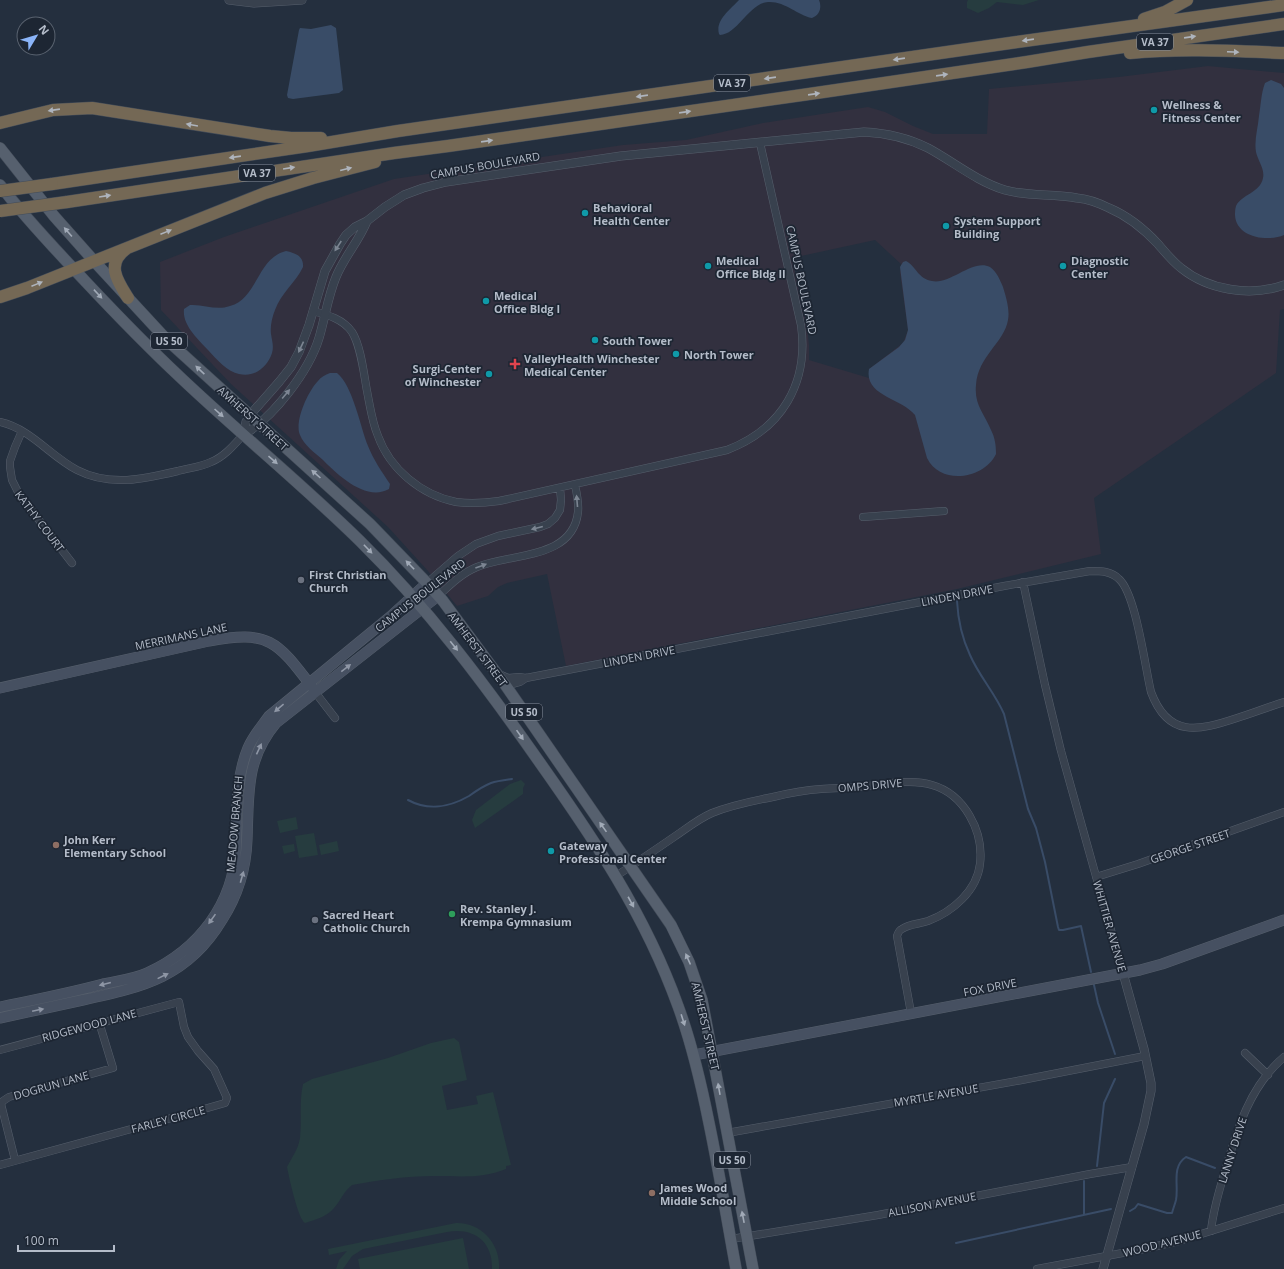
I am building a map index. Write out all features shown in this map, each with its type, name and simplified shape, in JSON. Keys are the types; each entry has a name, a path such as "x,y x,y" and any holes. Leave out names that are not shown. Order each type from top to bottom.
{"highway":[{"path":"1066,35 1155,16 1176,7 1187,0"},
{"name":"VA 37","path":"0,191 308,146 398,131 1284,5"},
{"name":"VA 37","path":"0,211 1284,24"},
{"path":"1027,62 1164,51 1257,52 1284,54"},
{"path":"0,123 48,110 84,108 113,110 202,126 291,138 329,137 398,131"},
{"path":"0,297 74,270 235,204 293,183 448,146"},
{"path":"128,298 120,285 115,269 116,259 130,247"}],"main road":[{"name":"US 50","path":"0,148 54,216 94,261"},
{"name":"US 50","path":"0,185 74,270"},
{"name":"AMHERST STREET","path":"94,261 167,340 370,524 427,583 506,686 671,925 689,962 702,1000 753,1269"},
{"name":"AMHERST STREET","path":"74,270 153,351 243,435 341,523 413,597 490,692 558,788 616,876 636,912 663,968 678,1006 694,1055 705,1102 736,1267"},
{"name":"CAMPUS BOULEVARD","path":"308,683 391,616 427,583"},
{"name":"CAMPUS BOULEVARD","path":"315,692 438,596"},
{"name":"MERRIMANS LANE","path":"0,688 209,641 240,636 261,639 279,648 295,664 315,692"},
{"path":"470,666 493,685 506,686"},
{"name":"MEADOW BRANCH","path":"0,1007 90,988 145,974 166,964 186,950 202,934 217,912 231,879 236,856 238,796 242,765 248,748 256,733 270,716 308,683"},
{"name":"MEADOW BRANCH","path":"0,1018 118,992 151,982 169,974 187,962 199,951 219,926 230,908 242,878 246,856 248,796 251,771 256,754 265,736 276,723 315,692"},
{"path":"490,692 504,693 518,703"},
{"name":"FOX DRIVE","path":"694,1055 1123,973 1162,964 1284,920"},
{"path":"705,1102 714,1119 718,1133 721,1135 727,1133"},
{"path":"736,1267 743,1265 748,1269"}],"street":[{"path":"229,0 254,3 302,0"},
{"name":"CAMPUS BOULEVARD","path":"243,435 246,422 250,415 290,367 303,342 325,271 340,244 351,230 367,221 404,195 423,188 446,182 621,156 864,132 897,136 928,148 971,175 1004,189 1035,195 1077,198 1109,208 1138,225 1148,233 1180,267 1204,282 1240,291 1259,290 1284,285"},
{"name":"CAMPUS BOULEVARD","path":"313,310 340,320 353,334 360,354 373,420 378,436 392,462 400,472 418,486 432,494 448,500 476,503 499,501 708,456 735,447 750,440 768,426 784,408 792,394 801,363 803,347 802,334 760,143"},
{"name":"CAMPUS BOULEVARD","path":"243,435 260,424 292,386 304,369 313,353 318,339 335,277 367,221"},
{"path":"0,422 22,431 42,444 66,464 78,471 100,478 124,481 137,480 211,462 223,455 243,435"},
{"name":"KATHY COURT","path":"22,431 14,447 10,461 12,480 19,494 72,563"},
{"name":"CAMPUS BOULEVARD","path":"438,596 464,574 478,566 544,550 556,546 561,542 572,530 577,516 578,505 575,485"},
{"name":"CAMPUS BOULEVARD","path":"427,583 458,556 476,544 498,536 548,524 555,518 560,510 562,500 560,488"},
{"path":"863,517 944,511"},
{"name":"LINDEN DRIVE","path":"506,686 520,682 526,678 1024,582 1090,571 1108,572 1119,578 1131,597 1151,692 1159,710 1164,717 1187,728 1209,727 1284,702"},
{"name":"WHITTIER AVENUE","path":"1024,582 1045,685 1061,751 1123,973 1151,1083 1151,1091 1144,1124 1103,1269"},
{"name":"LINDEN DRIVE","path":"496,673 508,678 519,676 526,678"},
{"name":"MERRIMANS LANE","path":"315,692 335,718"},
{"name":"OMPS DRIVE","path":"616,876 699,820 725,808 802,791 902,782 933,785 947,792 965,809 975,828 979,841 980,863 969,890 955,906 936,918 902,928 898,932 897,936 911,1013"},
{"name":"GEORGE STREET","path":"1096,877 1138,864 1284,812"},
{"name":"RIDGEWOOD LANE","path":"0,1050 179,1002"},
{"name":"FARLEY CIRCLE","path":"0,1165 225,1103 227,1098 214,1069 188,1037 184,1027 179,1002"},
{"name":"DOGRUN LANE","path":"16,1160 0,1104 9,1097 113,1068 100,1022"},
{"path":"1245,1053 1268,1075"},
{"name":"MYRTLE AVENUE","path":"727,1133 800,1121 1145,1056"},
{"name":"LANNY DRIVE","path":"1211,1231 1215,1206 1238,1127 1251,1098 1284,1057"},
{"name":"ALLISON AVENUE","path":"731,1239 878,1214 1132,1167"},
{"name":"WOOD AVENUE","path":"1037,1269 1144,1249 1211,1231 1284,1208"}],"shaded area":[{"name":"ValleyHealth Winchester Medical Center","path":"1208,66 1284,73 1284,309 1280,310 1276,373 1094,498 1101,554 957,589 566,666 547,574 507,583 498,587 488,596 457,606 388,527 231,384 161,310 160,262 224,237 394,179 623,145 686,140 763,123 868,107 885,112 933,134 987,134 989,89 1119,77","holes":["875,240 901,264 900,273 908,330 903,343 869,369 869,378 809,360 807,327 792,258"]}],"green space":[{"path":"968,0 1039,0 1023,5 997,2 978,13 967,8"},
{"path":"521,780 525,784 523,794 475,828 472,820 476,810 510,784"},
{"path":"296,817 298,829 280,833 277,821"},
{"path":"314,833 318,855 299,858 295,836"},
{"path":"337,841 339,851 321,855 319,845"},
{"path":"294,844 295,851 284,854 282,846"},
{"path":"454,1038 459,1042 467,1080 442,1086 447,1110 478,1104 476,1096 493,1092 511,1165 506,1166 506,1169 480,1176 413,1177 352,1185 331,1211 321,1217 305,1223 302,1220 297,1206 287,1167 296,1150 300,1138 301,1097 303,1084 312,1079 388,1058 431,1043"},
{"path":"456,1223 474,1226 488,1236 497,1251 499,1269 492,1269 489,1251 480,1238 473,1234 456,1231 363,1249 352,1256 343,1269 336,1269 339,1260 347,1251 329,1255 328,1249"},
{"path":"463,1238 469,1269 360,1269 358,1259"}],"water":[{"path":"739,0 819,0 820,8 819,13 812,18 780,4 768,2 755,7 732,30 720,35 718,29 721,19"},
{"path":"331,25 336,28 343,90 339,93 293,99 288,98 287,95 300,28 311,29"},
{"path":"1271,80 1281,84 1284,88 1284,235 1262,238 1247,233 1241,229 1237,223 1235,212 1236,206 1239,202 1258,187 1263,178 1262,168 1256,152 1256,138 1261,99 1265,83"},
{"path":"286,251 296,254 302,260 303,267 297,278 281,298 274,313 271,328 273,348 270,358 260,370 255,373 245,375 235,373 218,361 195,336 188,326 184,315 184,309 190,305 220,308 239,302 252,287 269,261 276,255"},
{"path":"906,261 923,278 932,281 946,279 976,266 983,265 990,267 995,271 1003,287 1008,308 1006,328 981,366 976,385 978,404 993,436 996,454 982,469 973,474 952,476 942,473 933,467 927,458 915,415 902,404 878,391 872,385 869,378 869,369 899,347 905,340 908,330 900,267 903,262"},
{"path":"330,373 337,373 343,379 356,407 368,446 375,461 390,484 389,489 380,492 371,492 353,485 336,473 310,449 302,439 300,435 299,422 306,399 319,380 323,376"}],"waterway":[{"path":"957,601 958,615 967,649 1004,714 1028,809 1036,828 1045,862 1059,930 1081,926 1091,972"},
{"path":"408,800 423,806 447,805 462,800 491,783 512,779"},
{"path":"1094,985 1098,1003 1115,1054"},
{"path":"1097,1166 1104,1103 1115,1079"},
{"path":"1130,1211 1138,1204 1167,1213 1172,1213 1177,1194 1177,1171 1181,1161 1186,1157 1215,1168"},
{"path":"1084,1181 1084,1215"},
{"path":"956,1243 1111,1209"}],"place":[{"name":"Wellness & Fitness Center","path":"1154,110"},
{"name":"Behavioral Health Center","path":"585,213"},
{"name":"System Support Building","path":"946,226"},
{"name":"Medical Office Bldg II","path":"708,266"},
{"name":"Diagnostic Center","path":"1063,266"},
{"name":"Medical Office Bldg I","path":"486,301"},
{"name":"South Tower","path":"595,340"},
{"name":"North Tower","path":"676,354"},
{"name":"ValleyHealth Winchester Medical Center","path":"515,364"},
{"name":"Surgi-Center of Winchester","path":"489,374"},
{"name":"First Christian Church","path":"301,580"},
{"name":"John Kerr Elementary School","path":"56,845"},
{"name":"Gateway Professional Center","path":"551,851"},
{"name":"Rev. Stanley J. Krempa Gymnasium","path":"452,914"},
{"name":"Sacred Heart Catholic Church","path":"315,920"},
{"name":"James Wood Middle School","path":"652,1193"}]}
